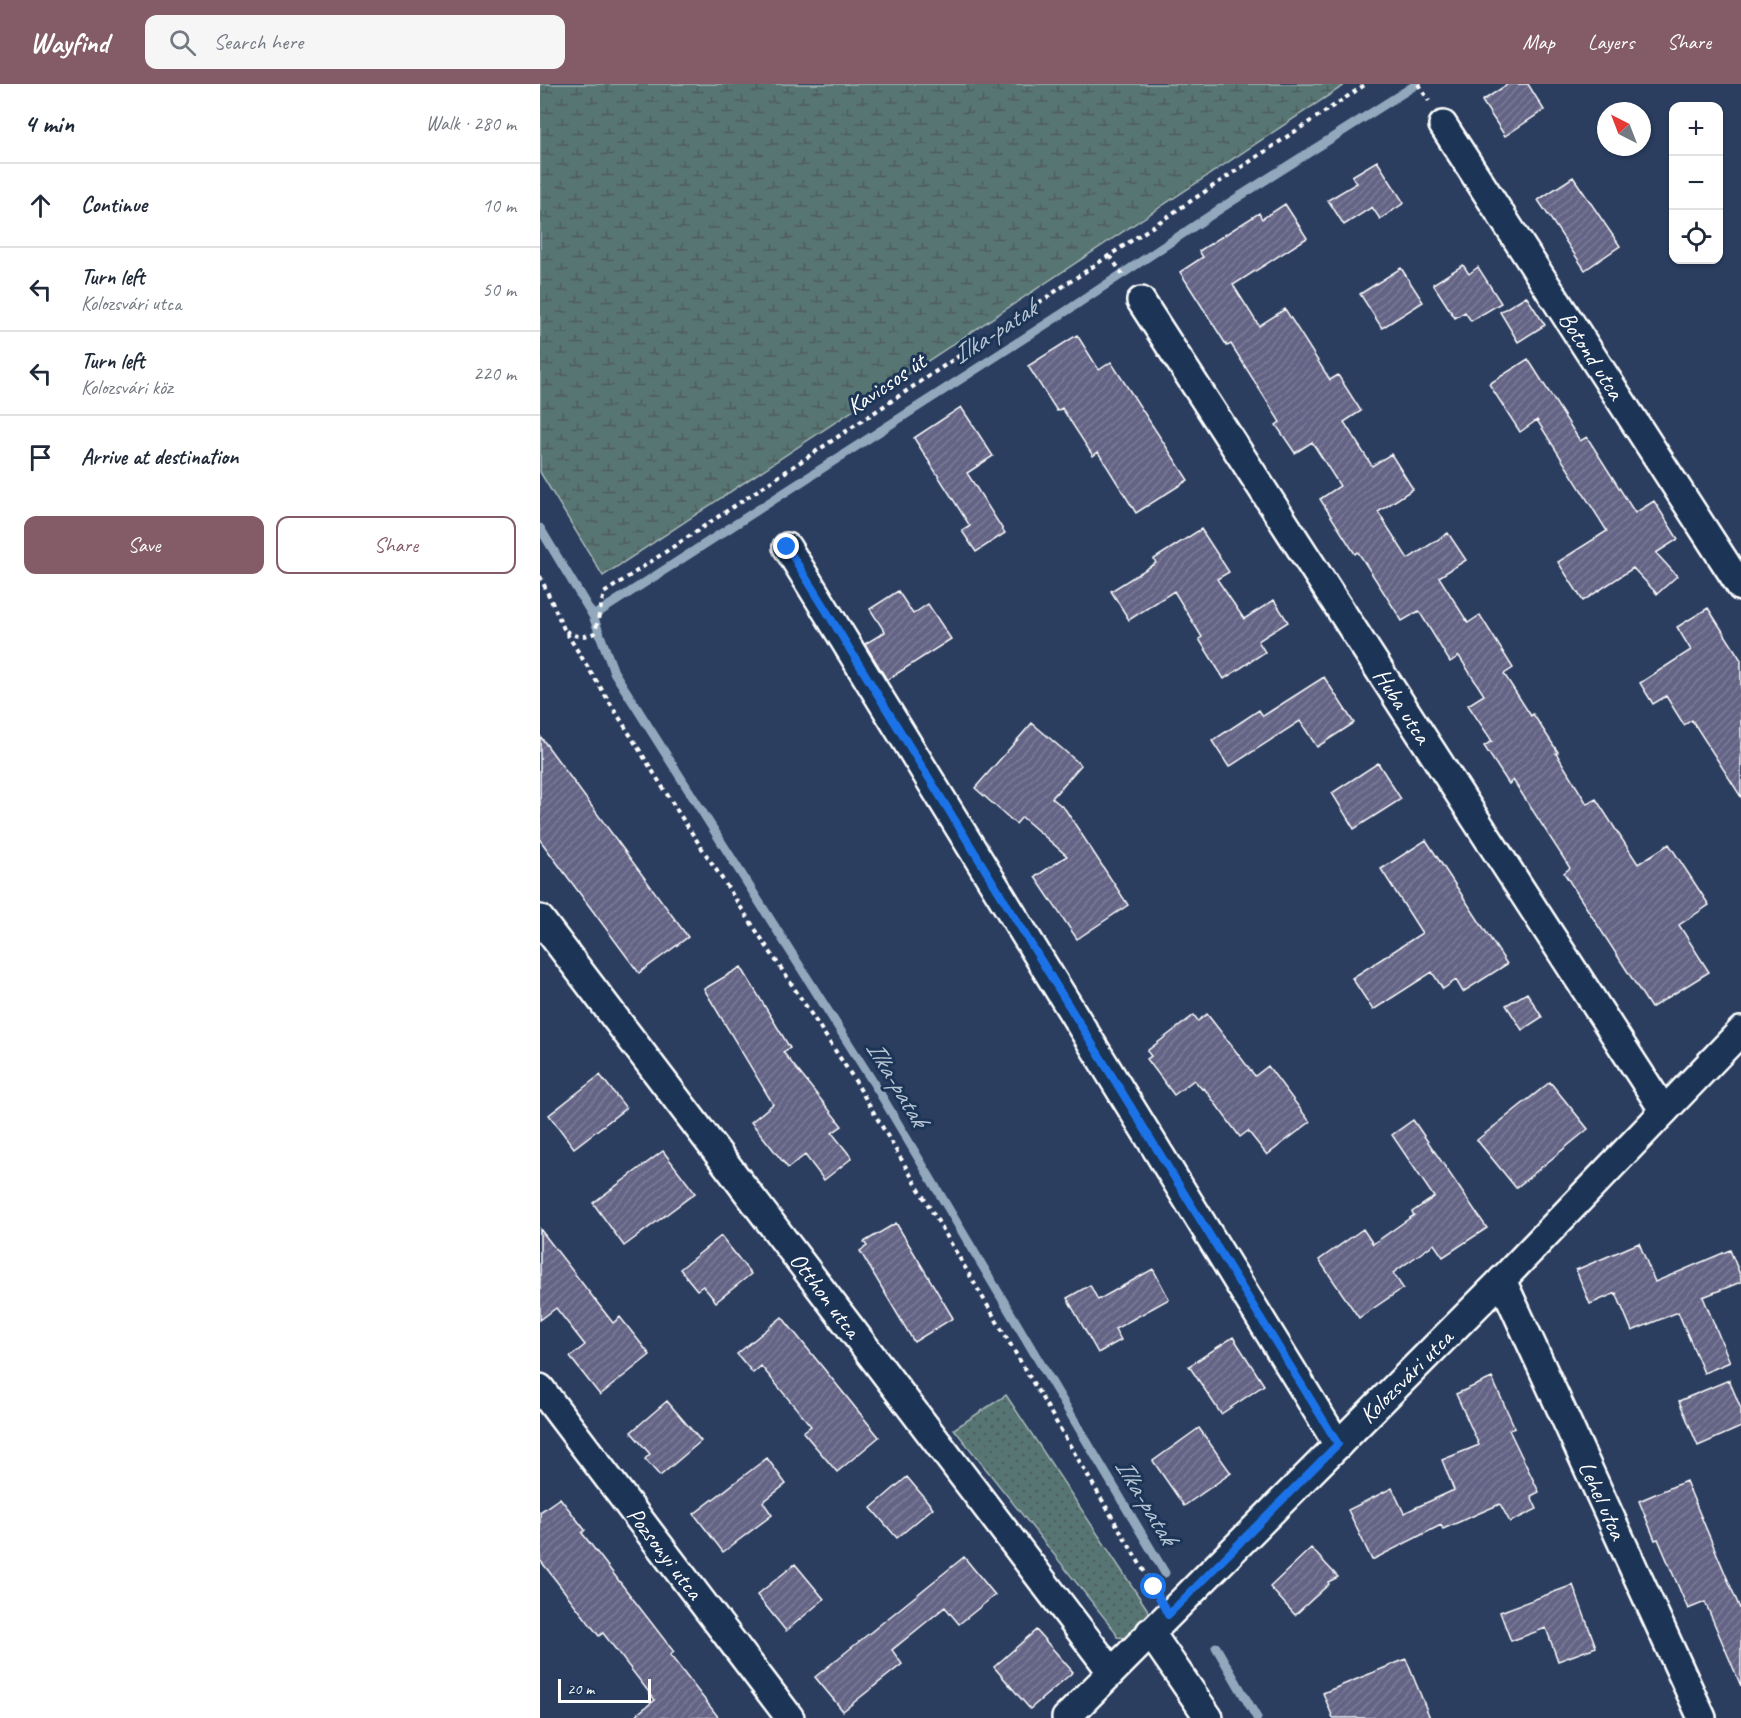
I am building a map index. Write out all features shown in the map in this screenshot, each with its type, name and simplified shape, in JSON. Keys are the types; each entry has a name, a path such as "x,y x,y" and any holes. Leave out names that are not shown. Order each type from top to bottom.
{"street":[{"name":"Botond utca","path":"1443,125 1741,587"},
{"name":"Huba utca","path":"1135,292 1664,1111"},
{"path":"787,547 1338,1444"},
{"name":"Otthon utca","path":"540,919 1111,1671"},
{"name":"Kolozsvári utca","path":"1066,1718 1502,1280 1741,1031"},
{"name":"Lehel utca","path":"1502,1280 1702,1718"},
{"name":"Pozsonyi utca","path":"540,1388 790,1718"},
{"path":"1164,1620 1209,1718"}],"path":[{"name":"Kavicsos út","path":"564,629 573,635 585,637 595,633 604,593 1111,257 1366,84"},
{"path":"1418,84 1429,101"},
{"path":"1111,257 1135,292"},
{"path":"540,576 564,629 680,815 854,1078 1018,1359 1066,1435 1164,1620"}],"green space":[{"path":"540,84 1346,84 603,576 540,472"},
{"path":"1006,1395 1151,1615 1126,1638 1117,1637 1115,1631 954,1429"}],"building":[{"path":"1508,84 1528,84 1544,110 1505,136 1482,101"},
{"path":"1377,161 1404,203 1380,219 1372,207 1344,225 1328,200 1357,183 1352,176"},
{"path":"1573,177 1620,246 1585,270 1538,200"},
{"path":"1285,204 1307,238 1233,285 1259,326 1285,309 1330,380 1338,375 1361,411 1344,422 1372,466 1391,454 1413,489 1378,512 1408,559 1448,533 1466,560 1439,577 1468,623 1480,615 1513,668 1504,674 1558,752 1556,753 1587,804 1596,799 1638,864 1669,844 1709,905 1679,925 1709,972 1651,1008 1564,873 1570,868 1513,780 1509,784 1484,746 1492,741 1468,705 1484,695 1459,656 1450,662 1419,611 1402,621 1358,552 1355,554 1320,499 1340,486 1312,442 1295,453 1276,425 1280,422 1231,344 1227,346 1180,272 1203,257 1199,251 1259,213 1262,219"},
{"path":"1463,265 1469,274 1478,267 1501,303 1471,321 1465,312 1455,318 1433,284"},
{"path":"1401,268 1423,302 1382,328 1360,294"},
{"path":"1526,296 1545,325 1518,342 1500,312"},
{"path":"1077,335 1099,370 1111,362 1188,480 1136,513 1098,452 1093,456 1062,408 1057,411 1028,366"},
{"path":"1528,359 1580,441 1587,437 1635,513 1654,501 1678,539 1656,553 1677,576 1657,594 1633,568 1583,601 1558,562 1607,531 1537,420 1520,432 1489,384"},
{"path":"961,407 993,456 967,473 1005,533 976,552 962,531 970,526 914,438"},
{"path":"1201,529 1229,572 1217,579 1244,619 1274,600 1288,622 1258,641 1265,652 1224,679 1199,639 1202,637 1174,591 1129,620 1111,591 1156,563 1154,559"},
{"path":"898,591 913,614 928,604 951,639 887,680 865,644 885,632 870,609"},
{"path":"1708,608 1741,660 1741,797 1692,720 1684,725 1666,696 1653,704 1640,683 1691,650 1677,627"},
{"path":"1324,677 1354,723 1317,747 1300,721 1229,767 1212,741 1259,710 1263,716"},
{"path":"1032,723 1081,765 1052,798 1065,809 1128,905 1077,939 1035,877 1067,856 1022,817 1016,824 975,788"},
{"path":"540,736 688,937 639,973 540,840"},
{"path":"1378,763 1401,799 1354,829 1332,793"},
{"path":"1426,840 1507,964 1463,992 1456,980 1443,989 1432,972 1373,1010 1352,978 1422,933 1381,869"},
{"path":"741,967 790,1048 783,1052 842,1126 832,1133 852,1158 824,1180 805,1155 788,1168 751,1122 773,1104 704,989"},
{"path":"1527,993 1542,1017 1522,1030 1506,1005"},
{"path":"1207,1014 1255,1076 1268,1066 1310,1122 1267,1155 1248,1131 1240,1137 1204,1088 1202,1089 1194,1080 1174,1095 1147,1059 1151,1056 1147,1051 1194,1015 1198,1021"},
{"path":"600,1075 626,1108 574,1148 549,1115"},
{"path":"1550,1082 1588,1129 1516,1188 1477,1140"},
{"path":"1413,1120 1487,1228 1443,1257 1434,1244 1393,1273 1403,1288 1359,1318 1319,1260 1363,1229 1373,1244 1414,1215 1412,1212 1434,1197 1392,1135"},
{"path":"663,1151 695,1193 624,1246 593,1203"},
{"path":"896,1223 953,1318 914,1342 860,1251 867,1246 864,1242"},
{"path":"540,1229 613,1323 620,1317 650,1355 600,1395 570,1357 585,1345 556,1308 540,1320"},
{"path":"721,1236 751,1274 716,1302 703,1286 697,1290 680,1269"},
{"path":"1639,1243 1655,1282 1730,1250 1741,1282 1703,1297 1730,1362 1704,1373 1678,1312 1632,1331 1616,1293 1590,1304 1576,1270"},
{"path":"1153,1269 1169,1299 1115,1329 1121,1340 1098,1353 1067,1298 1090,1285 1098,1300"},
{"path":"782,1317 879,1437 837,1472 803,1432 811,1426 761,1366 753,1373 737,1354"},
{"path":"1233,1337 1264,1385 1221,1414 1189,1366"},
{"path":"1492,1378 1515,1428 1509,1430 1539,1492 1531,1496 1537,1509 1510,1522 1500,1504 1443,1529 1441,1525 1372,1560 1348,1510 1392,1488 1404,1513 1454,1490 1442,1460 1479,1445 1456,1394"},
{"path":"1729,1380 1741,1409 1741,1427 1698,1446 1679,1401"},
{"path":"667,1401 701,1441 660,1476 645,1459 650,1454 631,1432"},
{"path":"1199,1428 1231,1473 1184,1506 1153,1461"},
{"path":"767,1458 786,1484 763,1502 772,1515 723,1552 694,1514"},
{"path":"907,1477 933,1508 897,1538 871,1508"},
{"path":"1686,1481 1741,1611 1741,1686 1705,1602 1688,1609 1639,1501"},
{"path":"560,1498 585,1530 582,1533 674,1652 670,1655 719,1718 632,1718 655,1700 603,1633 599,1636 540,1560 540,1512"},
{"path":"1311,1548 1338,1577 1328,1582 1329,1584 1295,1615 1270,1587"},
{"path":"964,1557 995,1595 959,1624 945,1607 892,1650 902,1664 843,1711 815,1677"},
{"path":"795,1564 824,1599 786,1631 757,1595"},
{"path":"1573,1585 1596,1647 1558,1661 1546,1628 1511,1641 1500,1612"},
{"path":"1036,1630 1073,1672 1030,1709 994,1667"},
{"path":"1406,1659 1430,1718 1333,1718 1323,1693"}],"waterway":[{"name":"Ilka-patak","path":"593,616 1068,310 1226,205 1417,84"},
{"name":"Ilka-patak","path":"540,528 593,616 614,672 878,1090 1165,1573"},
{"name":"Ilka-patak","path":"1216,1647 1257,1718"}],"route":[{"path":"787,547 1338,1444 1168,1615 1154,1587"}]}
